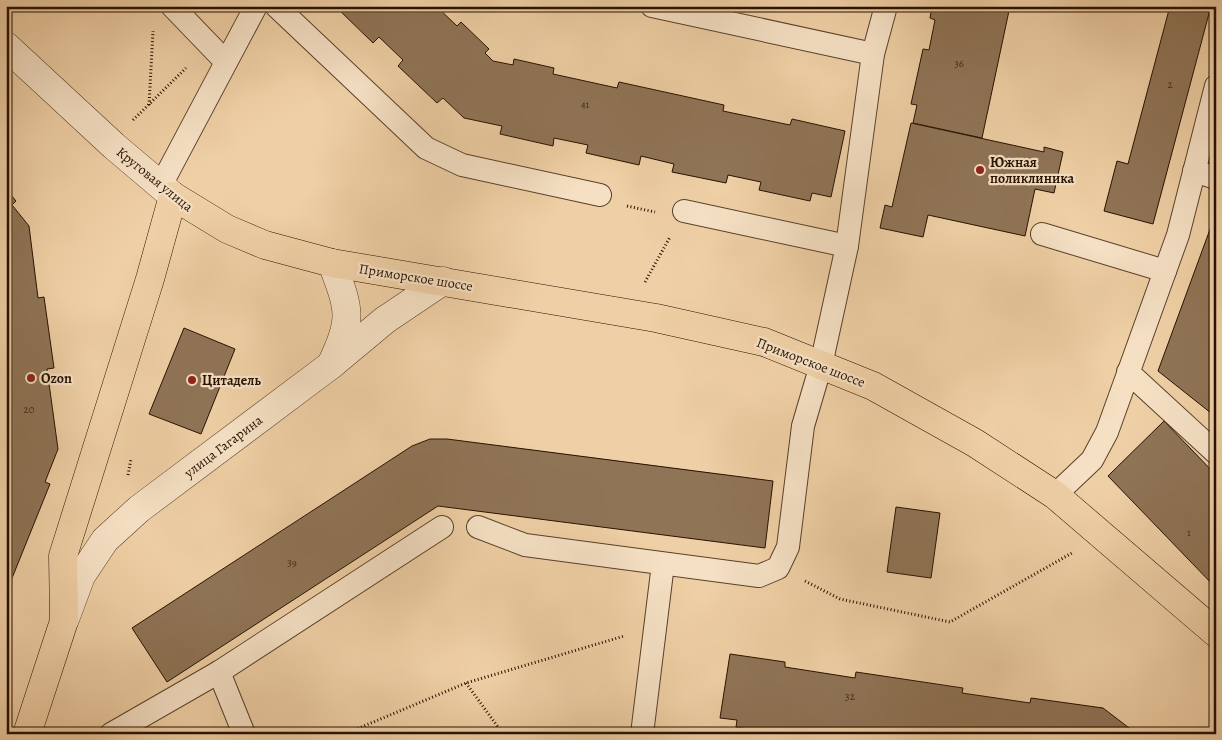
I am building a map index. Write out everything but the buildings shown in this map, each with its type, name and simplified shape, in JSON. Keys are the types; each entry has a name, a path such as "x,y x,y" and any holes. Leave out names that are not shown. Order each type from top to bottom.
{"main road":[{"name":"Круговая улица","path":"166,191 193,210 242,236 265,245 332,263"},
{"name":"улица Гагарина","path":"27,734 64,620 64,556 150,279 166,191"},
{"name":"Приморское шоссе","path":"332,263 443,280 656,318 764,342 873,386 975,443 1055,495 1216,633"}],"street":[{"name":"Круговая улица","path":"6,46 166,191"},
{"name":"улица Гагарина","path":"64,620 81,576 104,540 139,509 331,365 345,334 347,303 332,263"},
{"path":"331,365 385,320 443,280"}],"lane":[{"path":"172,6 225,61"},
{"path":"166,191 225,61 256,6"},
{"path":"276,6 426,148 462,165 600,195"},
{"path":"652,6 873,54"},
{"path":"478,527 525,545 663,564 759,576 778,568 788,547 803,426 821,365 847,246 873,54 886,6"},
{"path":"1055,495 1092,460 1107,432 1178,235 1216,86"},
{"path":"1194,171 1216,178"},
{"path":"684,210 847,246"},
{"path":"1042,234 1165,271"},
{"path":"1128,372 1216,453"},
{"path":"111,734 219,672 442,527"},
{"path":"642,734 663,564"},
{"path":"219,672 244,734"}],"path":[{"path":"149,106 153,26"},
{"path":"132,122 209,45"},
{"path":"644,285 684,210"},
{"path":"778,568 840,599 950,622 1103,535"},
{"path":"345,734 466,683 655,626"},
{"path":"466,683 503,734"}],"place":[{"name":"Южная поликлиника","path":"980,170"},
{"name":"Ozon","path":"31,378"},
{"name":"Цитадель","path":"192,380"}]}
